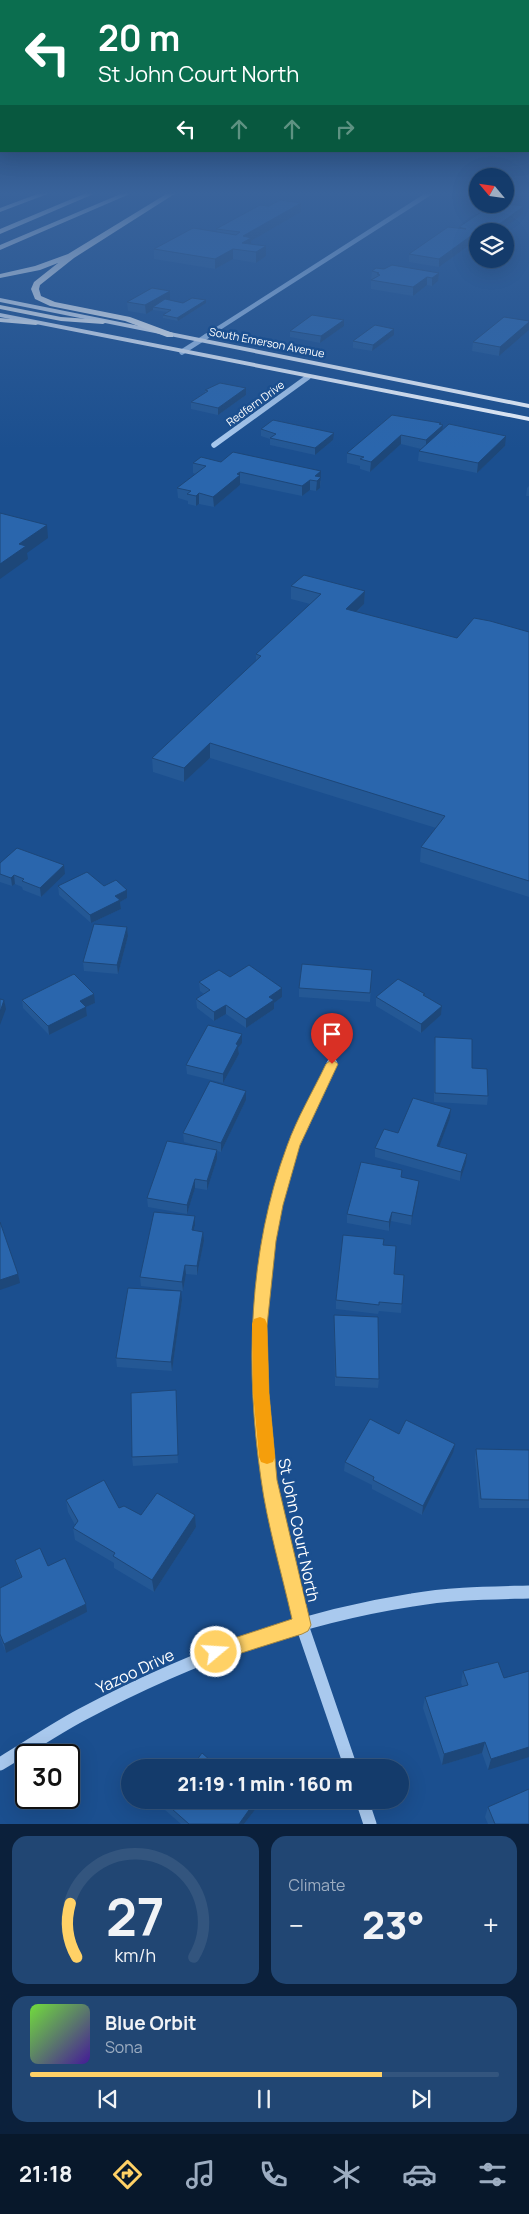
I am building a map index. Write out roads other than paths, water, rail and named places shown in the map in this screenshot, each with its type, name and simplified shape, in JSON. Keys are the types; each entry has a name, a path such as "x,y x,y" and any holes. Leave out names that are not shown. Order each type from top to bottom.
{"highway":[{"path":"44,278 37,284 35,289 38,297 53,304 127,319 170,335"},
{"path":"0,307 61,319 112,323"},
{"path":"0,320 42,324"}],"main road":[{"name":"South Emerson Avenue","path":"0,300 529,406"},
{"name":"South Emerson Avenue","path":"0,315 529,419"}],"street":[{"path":"182,352 297,278"},
{"name":"Redfern Drive","path":"214,445 308,377"},
{"name":"St John Court North","path":"332,1064 294,1145 276,1205 269,1241 260,1326 261,1393 269,1480 302,1625 348,1759"},
{"name":"Yazoo Drive","path":"0,1764 81,1716 149,1682 216,1652 302,1625 385,1603 488,1591 529,1592"},
{"path":"365,1809 370,1824"}]}
